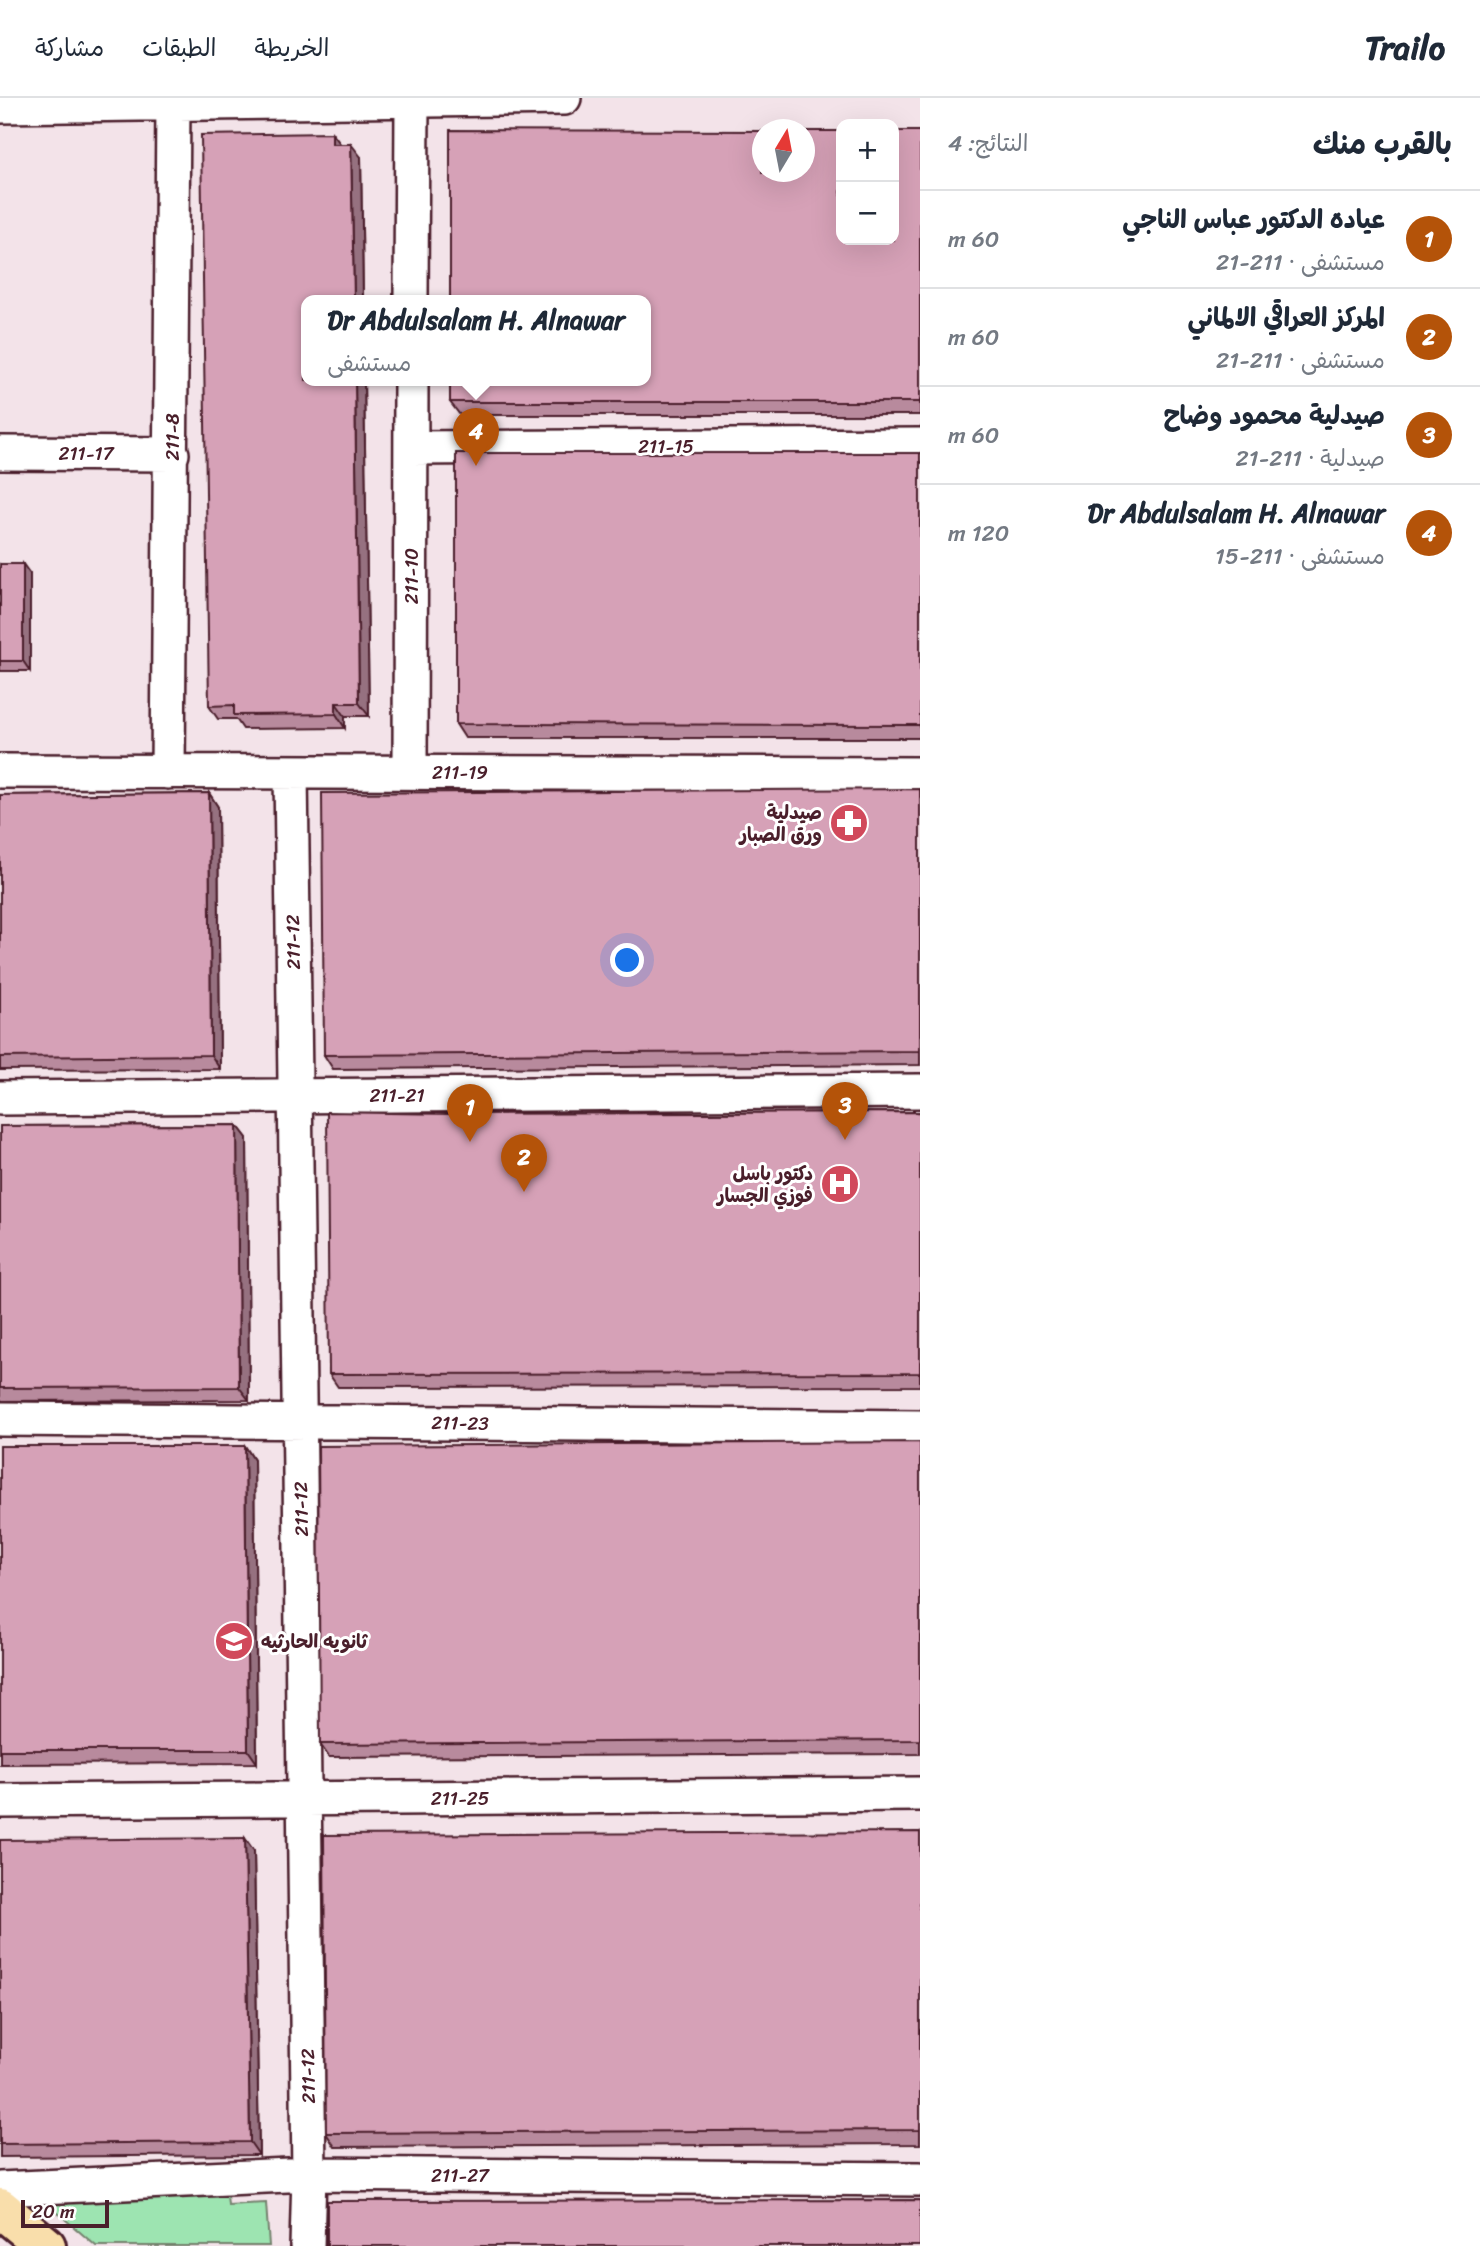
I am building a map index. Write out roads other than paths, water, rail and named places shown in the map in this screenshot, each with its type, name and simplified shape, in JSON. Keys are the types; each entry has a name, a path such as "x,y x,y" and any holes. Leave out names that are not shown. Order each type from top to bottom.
{"main road":[{"path":"0,2208 46,2246"}],"street":[{"path":"0,106 564,98"},
{"path":"411,295 412,100"},
{"name":"211-8","path":"168,772 173,102"},
{"name":"211-10","path":"411,386 411,772"},
{"name":"211-15","path":"411,448 920,444"},
{"name":"211-17","path":"0,453 172,454"},
{"name":"211-19","path":"0,771 920,774"},
{"name":"211-12","path":"291,772 309,2174 307,2246"},
{"name":"211-21","path":"0,1098 920,1091"},
{"name":"211-23","path":"0,1419 920,1427"},
{"name":"211-25","path":"0,1801 920,1794"},
{"name":"211-27","path":"0,2189 309,2174 920,2179"}],"place":[{"name":"Dr Abdulsalam H. Alnawar","path":"476,466"},
{"name":"صيدلية ورق الصبار","path":"849,823"},
{"name":"صيدلية محمود وضاح","path":"845,1140"},
{"name":"عياده الدكتور عباس الناجي","path":"470,1142"},
{"name":"دكتور باسل فوزي الجسار","path":"840,1184"},
{"name":"المركز العراقي الالماني","path":"524,1192"},
{"name":"ثانويه الحارثيه","path":"234,1641"}]}
